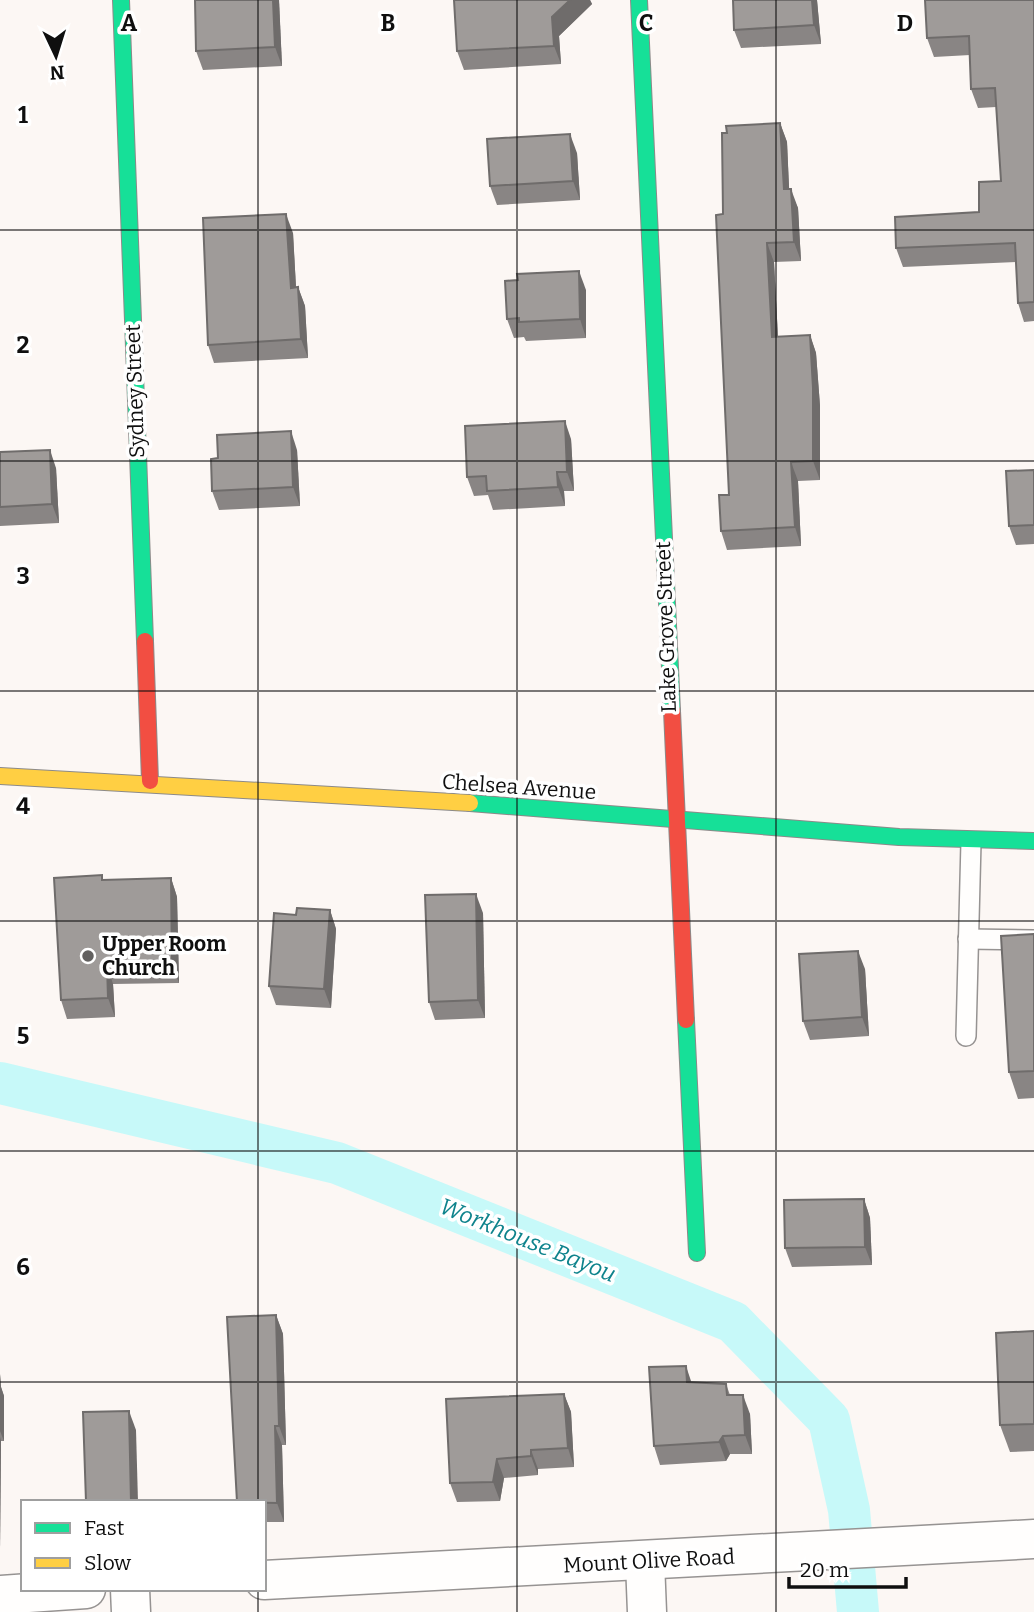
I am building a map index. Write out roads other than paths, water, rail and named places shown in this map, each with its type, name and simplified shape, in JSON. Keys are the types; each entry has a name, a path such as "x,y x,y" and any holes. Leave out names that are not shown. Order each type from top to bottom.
{"street":[{"name":"Sydney Street","path":"121,0 150,781"},
{"name":"Lake Grove Street","path":"639,0 674,819 697,1253"},
{"name":"Chelsea Avenue","path":"0,776 150,781 971,842 1034,841"},
{"name":"Mount Olive Road","path":"266,1580 645,1562 1034,1539"},
{"path":"645,1562 647,1612"},
{"path":"0,1595 57,1591"},
{"path":"130,1591 131,1612"}],"lane":[{"path":"965,1037 971,842"},
{"path":"968,939 1034,940"}],"waterway":[{"name":"Workhouse Bayou","path":"0,1083 337,1163 733,1322 829,1420 849,1510 858,1612"}],"place":[{"name":"Upper Room Church","path":"88,956"}]}
